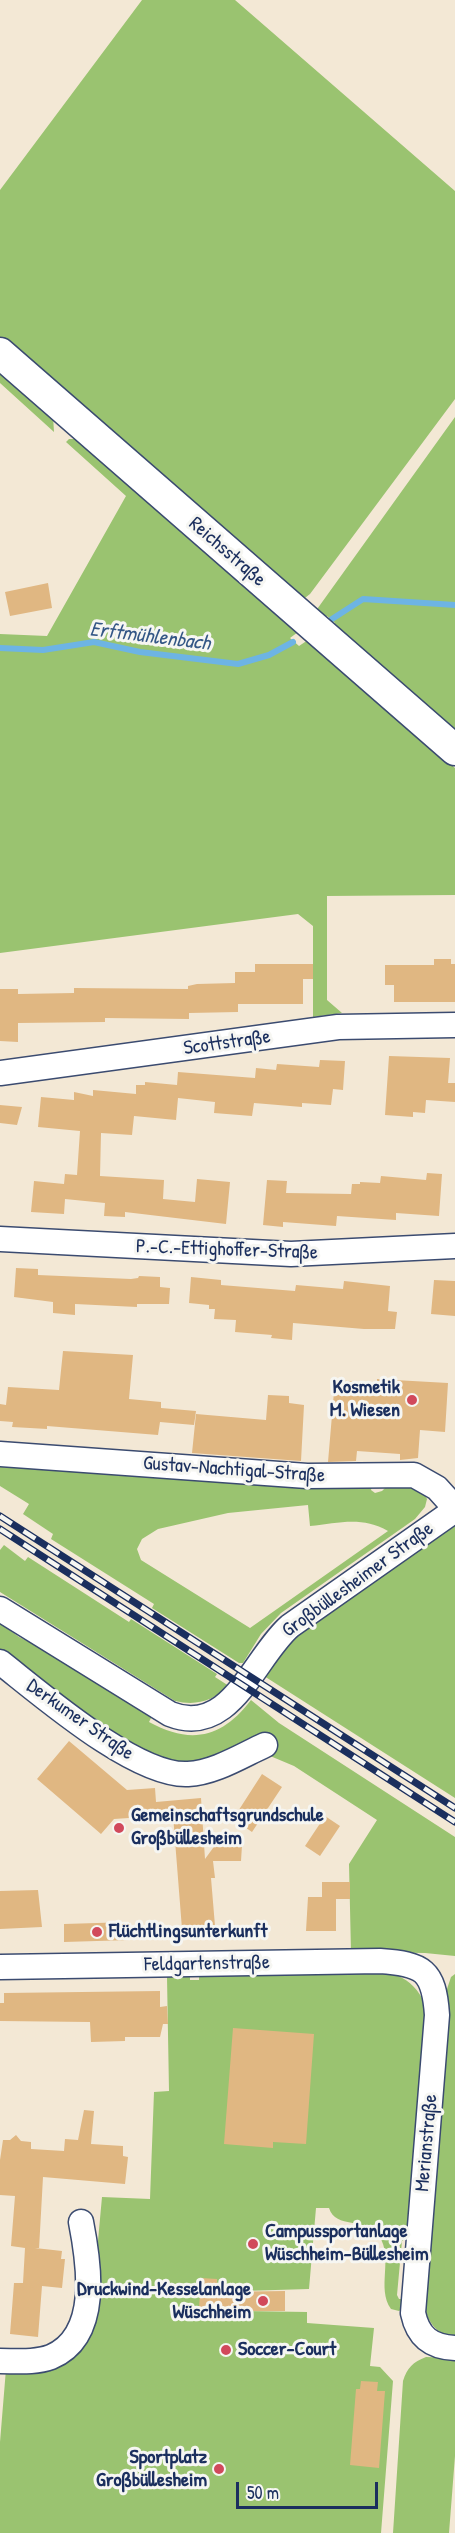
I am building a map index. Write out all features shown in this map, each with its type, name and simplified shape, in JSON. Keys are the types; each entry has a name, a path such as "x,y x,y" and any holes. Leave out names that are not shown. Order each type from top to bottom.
{"main road":[{"name":"Reichsstraße","path":"0,353 455,750"}],"street":[{"name":"Scottstraße","path":"0,1073 338,1027 455,1025"},
{"name":"P.-C.-Ettighoffer-Straße","path":"0,1239 291,1254 455,1246"},
{"name":"Gustav-Nachtigal-Straße","path":"0,1454 307,1476 406,1474 431,1483 446,1496 455,1509"},
{"name":"Großbüllesheimer Straße","path":"0,1609 170,1714 187,1718 207,1716 231,1700 268,1648 290,1626 455,1509"},
{"name":"Derkumer Straße","path":"0,1662 120,1752 148,1766 178,1774 197,1773 265,1745"},
{"name":"Feldgartenstraße","path":"0,1967 380,1961 414,1965"},
{"name":"Merianstraße","path":"414,1965 422,1969 433,1982 437,2015 413,2313 417,2330 427,2341 435,2345 455,2348"},
{"path":"0,2361 24,2361 50,2357 65,2348 77,2333 85,2313 89,2260 81,2222"}],"green space":[{"path":"142,0 235,0 455,191 455,399 310,594 301,601 0,337 0,190"},
{"path":"0,370 53,416 54,432 0,383"},
{"path":"455,417 455,735 331,626 335,623 327,616 321,618 315,612"},
{"path":"69,439 79,439 298,632 290,638 299,646 308,640 455,768 455,895 327,896 327,1000 342,1013 313,1017 313,926 298,914 0,953 0,634 47,636 126,496 66,442"},
{"path":"0,1465 372,1486 371,1490 375,1493 382,1491 388,1485 405,1485 420,1490 427,1499 425,1507 415,1519 281,1613 261,1634 243,1663 239,1663 152,1608 154,1604 51,1539 53,1534 23,1514 29,1504 0,1486","holes":["308,1505 310,1526 360,1522 369,1523 388,1531 250,1628 141,1560 137,1549 142,1539 158,1529 228,1513"]},
{"path":"455,1524 455,1798 264,1676 282,1645"},
{"path":"4,1545 25,1561 28,1557 129,1622 131,1619 217,1674 215,1677 229,1686 204,1701 190,1703 175,1701 0,1592 0,1550"},
{"path":"0,1623 19,1637 56,1655 152,1716 149,1722 179,1734 205,1734 217,1730 229,1723 251,1700 279,1723 455,1837 455,1956 425,1953 351,1952 349,1864 377,1820 294,1766 263,1753 223,1756 189,1764 139,1754 0,1654"},
{"path":"328,1971 371,1971 397,1975 408,1981 425,2004 411,2239 402,2241 397,2295 399,2299 406,2299 403,2308 399,2311 391,2309 387,2301 385,2254 379,2236 366,2226 338,2219 329,2208 316,2208 309,2289 242,2291 242,2311 307,2312 307,2323 374,2328 370,2366 380,2367 393,2381 381,2533 0,2533 0,2442 6,2369 28,2369 91,2317 102,2197 150,2199 154,2092 169,2091 167,1977 190,1977 190,1980 199,1980 199,1976 322,1974"},
{"path":"455,1974 455,2340 442,2334 433,2326 423,2302 447,1989 451,1977"},
{"path":"426,2357 455,2358 455,2456 449,2533 393,2533 403,2381 411,2366"}],"building":[{"path":"48,583 52,608 10,616 5,592"},
{"path":"434,959 451,959 451,964 455,964 455,1002 394,1002 394,985 385,985 385,965 434,965"},
{"path":"255,964 313,964 313,979 303,979 303,1004 238,1004 238,1012 189,1013 189,1019 105,1018 105,1022 18,1023 18,1042 0,1041 0,989 18,989 18,994 74,993 74,988 188,989 188,986 197,984 235,983 235,972 255,972"},
{"path":"389,1056 450,1058 448,1083 455,1083 455,1102 426,1100 425,1113 413,1112 413,1117 385,1115"},
{"path":"320,1060 345,1061 343,1090 333,1089 331,1105 302,1103 302,1107 254,1103 252,1116 214,1113 215,1102 178,1098 176,1120 134,1116 132,1135 101,1133 100,1176 164,1180 163,1199 195,1202 197,1179 230,1182 226,1224 125,1212 125,1217 104,1216 105,1203 65,1199 64,1214 31,1212 34,1181 64,1184 65,1174 77,1175 80,1131 38,1127 41,1097 74,1100 74,1092 93,1096 93,1090 136,1094 136,1085 145,1085 145,1082 177,1085 178,1072 255,1078 256,1068 276,1070 277,1064 319,1067"},
{"path":"0,1105 22,1107 17,1125 0,1123"},
{"path":"427,1173 442,1174 439,1216 396,1213 396,1220 337,1216 336,1226 283,1222 283,1227 263,1225 267,1180 287,1181 286,1193 351,1194 352,1184 380,1183 381,1176 426,1180"},
{"path":"16,1268 38,1269 38,1275 131,1279 139,1276 160,1277 160,1287 170,1288 169,1304 137,1304 137,1307 75,1304 75,1315 53,1313 53,1302 14,1297"},
{"path":"191,1277 221,1280 221,1285 295,1291 296,1285 343,1289 344,1281 390,1286 388,1311 397,1312 395,1329 364,1329 293,1323 292,1340 271,1338 272,1335 235,1332 236,1320 214,1319 215,1309 209,1309 209,1305 189,1303"},
{"path":"434,1280 455,1281 455,1316 431,1314"},
{"path":"63,1351 133,1355 129,1399 161,1402 161,1408 196,1411 194,1425 160,1422 158,1435 47,1426 47,1429 12,1427 13,1422 0,1421 0,1404 6,1405 8,1387 59,1390"},
{"path":"377,1379 448,1383 445,1432 420,1430 418,1458 400,1460 400,1454 357,1451 356,1461 328,1462 335,1380 377,1383"},
{"path":"268,1395 289,1396 289,1403 304,1405 301,1461 192,1453 196,1414 266,1420"},
{"path":"69,1741 127,1790 155,1788 156,1802 201,1798 205,1859 216,1844 242,1845 241,1861 213,1861 215,1878 211,1878 215,1926 182,1929 173,1815 114,1819 101,1834 37,1779"},
{"path":"262,1774 282,1787 252,1832 233,1819"},
{"path":"325,1816 340,1826 320,1856 305,1846"},
{"path":"322,1882 350,1882 350,1899 336,1899 336,1931 306,1931 308,1897 322,1897"},
{"path":"38,1890 42,1927 0,1929 0,1891"},
{"name":"Flüchtlingsunterkunft","path":"130,1922 130,1940 64,1942 64,1924"},
{"path":"160,1991 160,2007 167,2006 168,2024 163,2024 160,2037 125,2037 125,2041 91,2042 90,2022 0,2021 0,2003 4,2003 4,1993"},
{"path":"233,2028 314,2034 306,2144 273,2142 273,2148 224,2144"},
{"path":"84,2110 94,2111 91,2144 123,2146 123,2156 128,2157 125,2184 43,2177 39,2248 62,2251 61,2259 65,2259 62,2288 42,2286 38,2337 10,2334 14,2283 23,2283 25,2248 11,2246 15,2196 0,2195 0,2160 3,2140 10,2140 16,2135 21,2141 31,2142 31,2149 64,2151 65,2139 78,2140"},
{"path":"201,2278 217,2279 217,2292 285,2291 285,2311 199,2308"},
{"path":"361,2381 378,2382 377,2391 385,2391 379,2468 350,2465 356,2389 360,2389"}],"waterway":[{"name":"Erftmühlenbach","path":"332,619 363,599 455,605"},
{"name":"Erftmühlenbach","path":"0,648 43,650 94,642 140,652 238,664 269,655 293,642"}],"railway":[{"path":"0,1516 455,1808"},
{"path":"0,1529 455,1822"}],"place":[{"name":"Kosmetik M. Wiesen","path":"412,1400"},
{"name":"Gemeinschaftsgrundschule Großbüllesheim","path":"119,1828"},
{"name":"Flüchtlingsunterkunft","path":"97,1932"},
{"name":"Campussportanlage Wüschheim-Büllesheim","path":"253,2244"},
{"name":"Druckwind-Kesselanlage Wüschheim","path":"263,2301"},
{"name":"Soccer-Court","path":"226,2350"},
{"name":"Sportplatz Großbüllesheim","path":"219,2469"}]}
